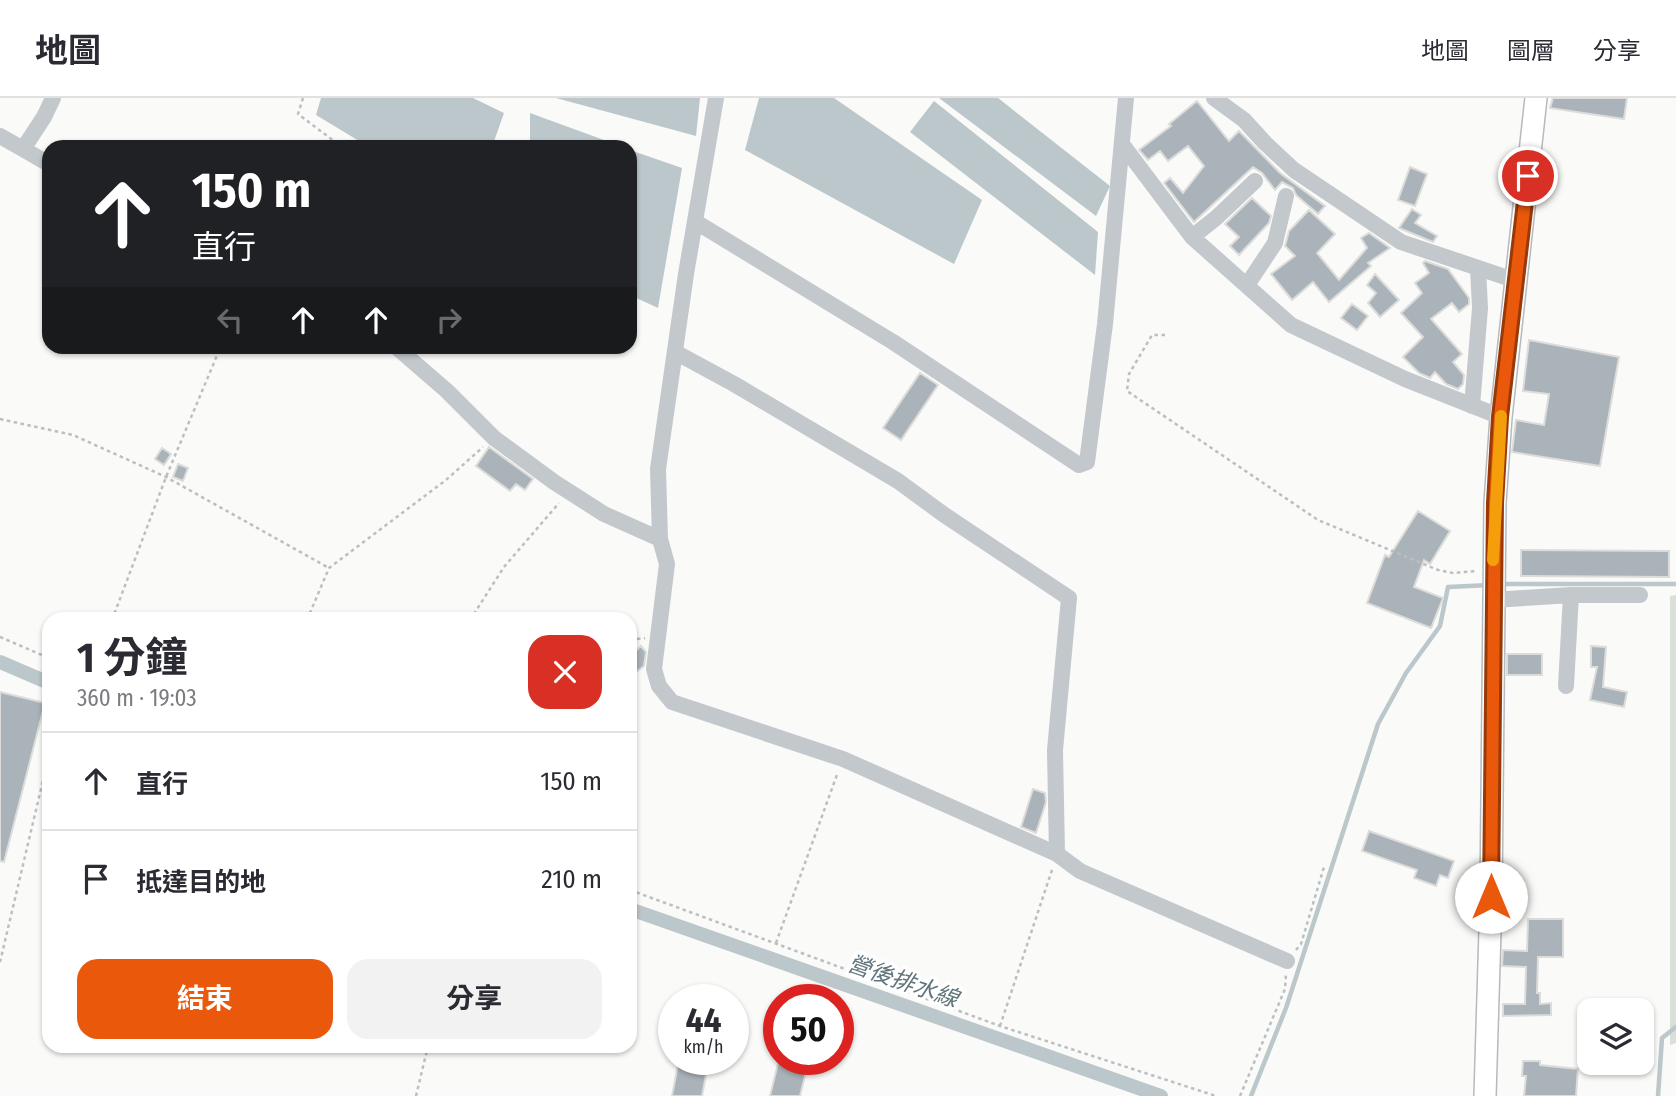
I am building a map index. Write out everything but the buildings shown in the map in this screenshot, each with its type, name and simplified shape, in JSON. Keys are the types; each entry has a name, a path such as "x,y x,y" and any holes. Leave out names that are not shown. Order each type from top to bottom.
{"main road":[{"path":"1485,1096 1491,897 1493,568 1500,417 1536,98"}],"lane":[{"path":"23,149 53,98"},
{"path":"716,98 658,468 660,539 667,564 654,669 659,687 672,702 843,759 1057,854 1080,871 1287,961"},
{"path":"696,222 893,342 1079,465 1087,461 1098,380 1126,98"},
{"path":"1214,98 1244,120 1265,144 1294,170 1401,242 1517,281"},
{"path":"0,136 42,160"},
{"path":"1122,144 1192,237 1291,325 1405,379 1500,417"},
{"path":"1192,237 1255,181"},
{"path":"1247,285 1275,243 1286,197"},
{"path":"1472,406 1480,308 1478,268"},
{"path":"675,352 898,481 1069,598 1055,750 1057,854"},
{"path":"404,354 447,391 494,438 604,514 660,539"},
{"path":"1566,686 1571,595"},
{"path":"1493,600 1571,595 1640,595"}],"path":[{"path":"303,98 298,114 333,140"},
{"path":"1164,335 1152,335 1129,374 1127,391 1318,520 1438,570 1453,573 1493,568"},
{"path":"115,612 217,354"},
{"path":"0,418 72,435 166,477 329,568"},
{"path":"310,612 329,568 446,480 494,438"},
{"path":"475,612 504,567 569,492"},
{"path":"0,637 42,655"},
{"path":"775,944 843,759"},
{"path":"0,961 42,784"},
{"path":"1000,1026 1057,854"},
{"path":"1240,1096 1285,989 1287,961 1301,944 1324,867"},
{"path":"637,893 1000,1026 1216,1096"},
{"path":"416,1096 426,1053"}],"shaded area":[{"path":"321,98 473,98 504,113 494,140 357,140 316,115"},
{"path":"556,98 700,98 696,136"},
{"path":"759,98 834,98 982,200 954,264 745,150"},
{"path":"939,98 998,98 1110,186 1096,216"},
{"path":"934,101 1098,232 1095,275 910,132"},
{"path":"530,113 604,140 530,140"},
{"path":"637,152 682,168 658,308 637,298"},
{"path":"1676,595 1676,1043 1670,1045 1670,596"}],"waterway":[{"path":"1502,584 1676,584"},
{"path":"1251,1096 1286,1008 1378,724 1406,673 1440,626 1448,587 1490,585"},
{"name":"營後排水線","path":"0,662 42,680"},
{"name":"營後排水線","path":"637,911 1161,1096"},
{"path":"1658,1096 1662,1038 1676,1027"}],"slow traffic":[{"path":"1493,560 1501,416"}],"route":[{"path":"1491,897 1495,503 1500,417 1528,176"}]}
